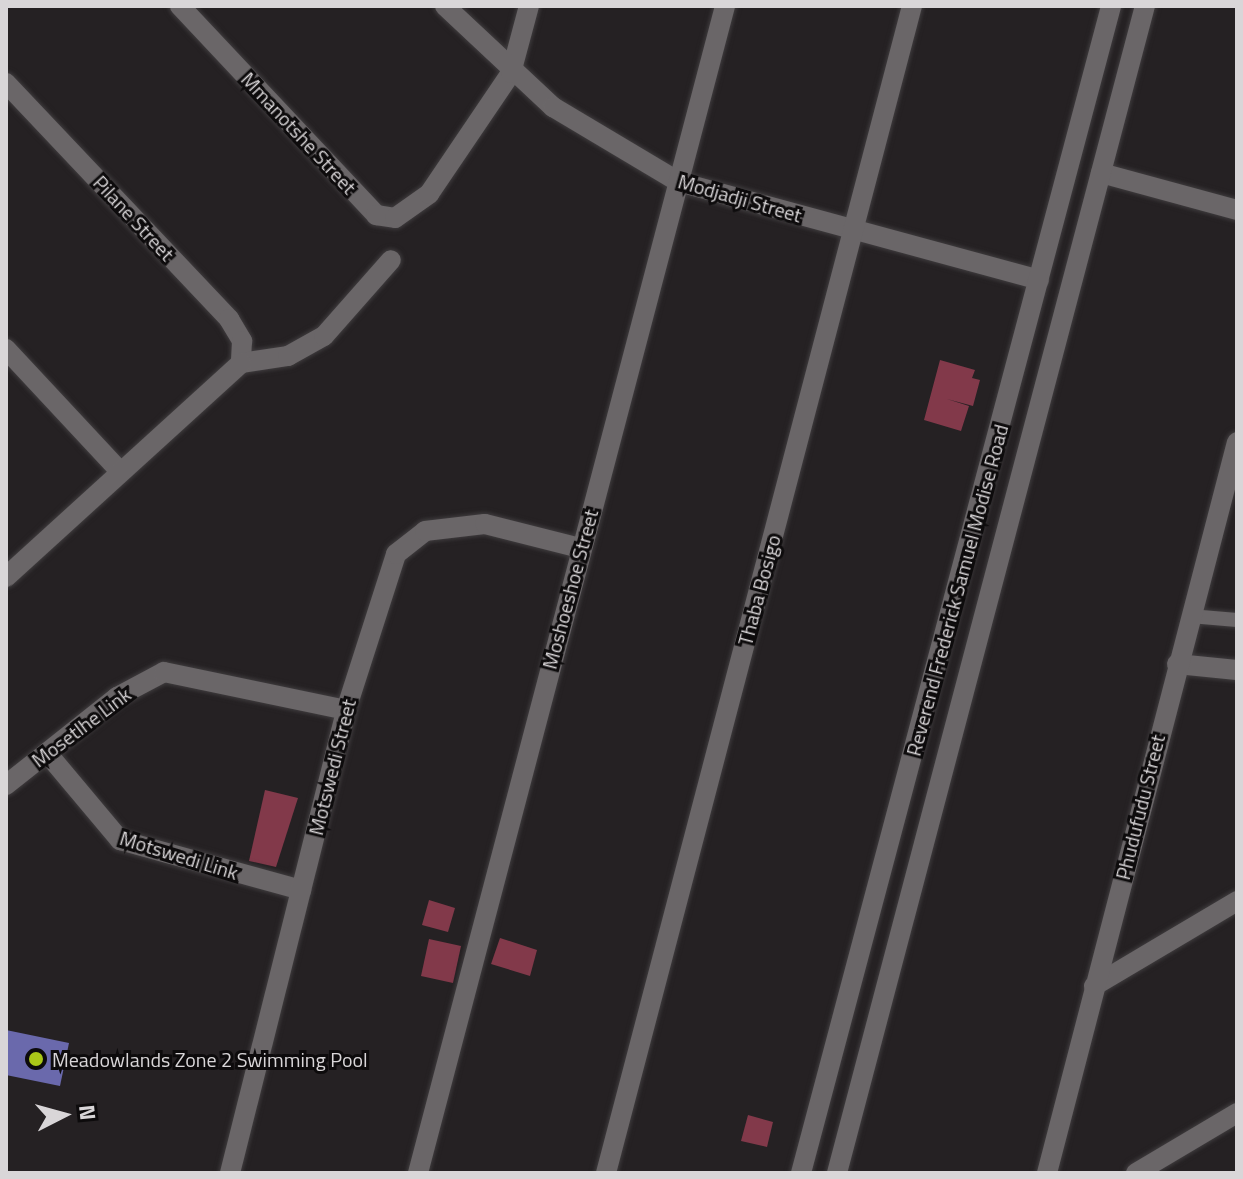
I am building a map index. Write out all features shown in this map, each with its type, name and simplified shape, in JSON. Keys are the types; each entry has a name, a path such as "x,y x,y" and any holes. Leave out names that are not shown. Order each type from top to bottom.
{"street":[{"name":"Mmanotshe Street","path":"180,6 376,215 409,213 429,194 511,73"},
{"name":"Modjadji Street","path":"445,6 511,73 553,107 679,182 1039,280"},
{"path":"511,73 529,6"},
{"name":"Moshoeshoe Street","path":"418,1173 725,6"},
{"name":"Thaba Bosigo","path":"606,1173 912,6"},
{"name":"Reverend Frederick Samuel Modise Road","path":"801,1173 1111,6"},
{"name":"Reverend Frederick Samuel Modise Road","path":"837,1173 1145,6"},
{"name":"Pilane Street","path":"6,83 229,319 242,341 241,363"},
{"path":"1101,173 1237,210"},
{"path":"6,577 56,536 117,468 241,363 288,356 324,336 391,260"},
{"path":"6,349 117,468"},
{"name":"Phudufudu Street","path":"1047,1173 1237,442"},
{"name":"Motswedi Street","path":"230,1173 346,710 386,573 408,542 425,531 485,524 580,548"},
{"path":"1177,664 1237,670"},
{"name":"Mosetlhe Link","path":"6,785 117,697 164,672 346,710"},
{"name":"Motswedi Link","path":"47,753 120,840 301,890"},
{"path":"1094,986 1237,901"},
{"path":"1136,1173 1237,1113"}],"lane":[{"path":"1190,616 1237,620"}],"shaded area":[{"name":"Meadowlands Zone 2 Swimming Pool","path":"6,1030 69,1043 60,1086 6,1075"}],"building":[{"path":"940,360 975,370 972,378 980,380 973,406 947,399 969,406 961,431 924,420"},
{"path":"265,790 298,798 276,867 249,861"},
{"path":"429,900 455,908 448,932 422,925"},
{"path":"500,938 537,950 530,976 491,964"},
{"path":"429,939 461,946 453,983 421,976"},
{"path":"748,1115 773,1122 767,1147 741,1141"}],"place":[{"name":"Meadowlands Zone 2 Swimming Pool","path":"36,1059"}]}
